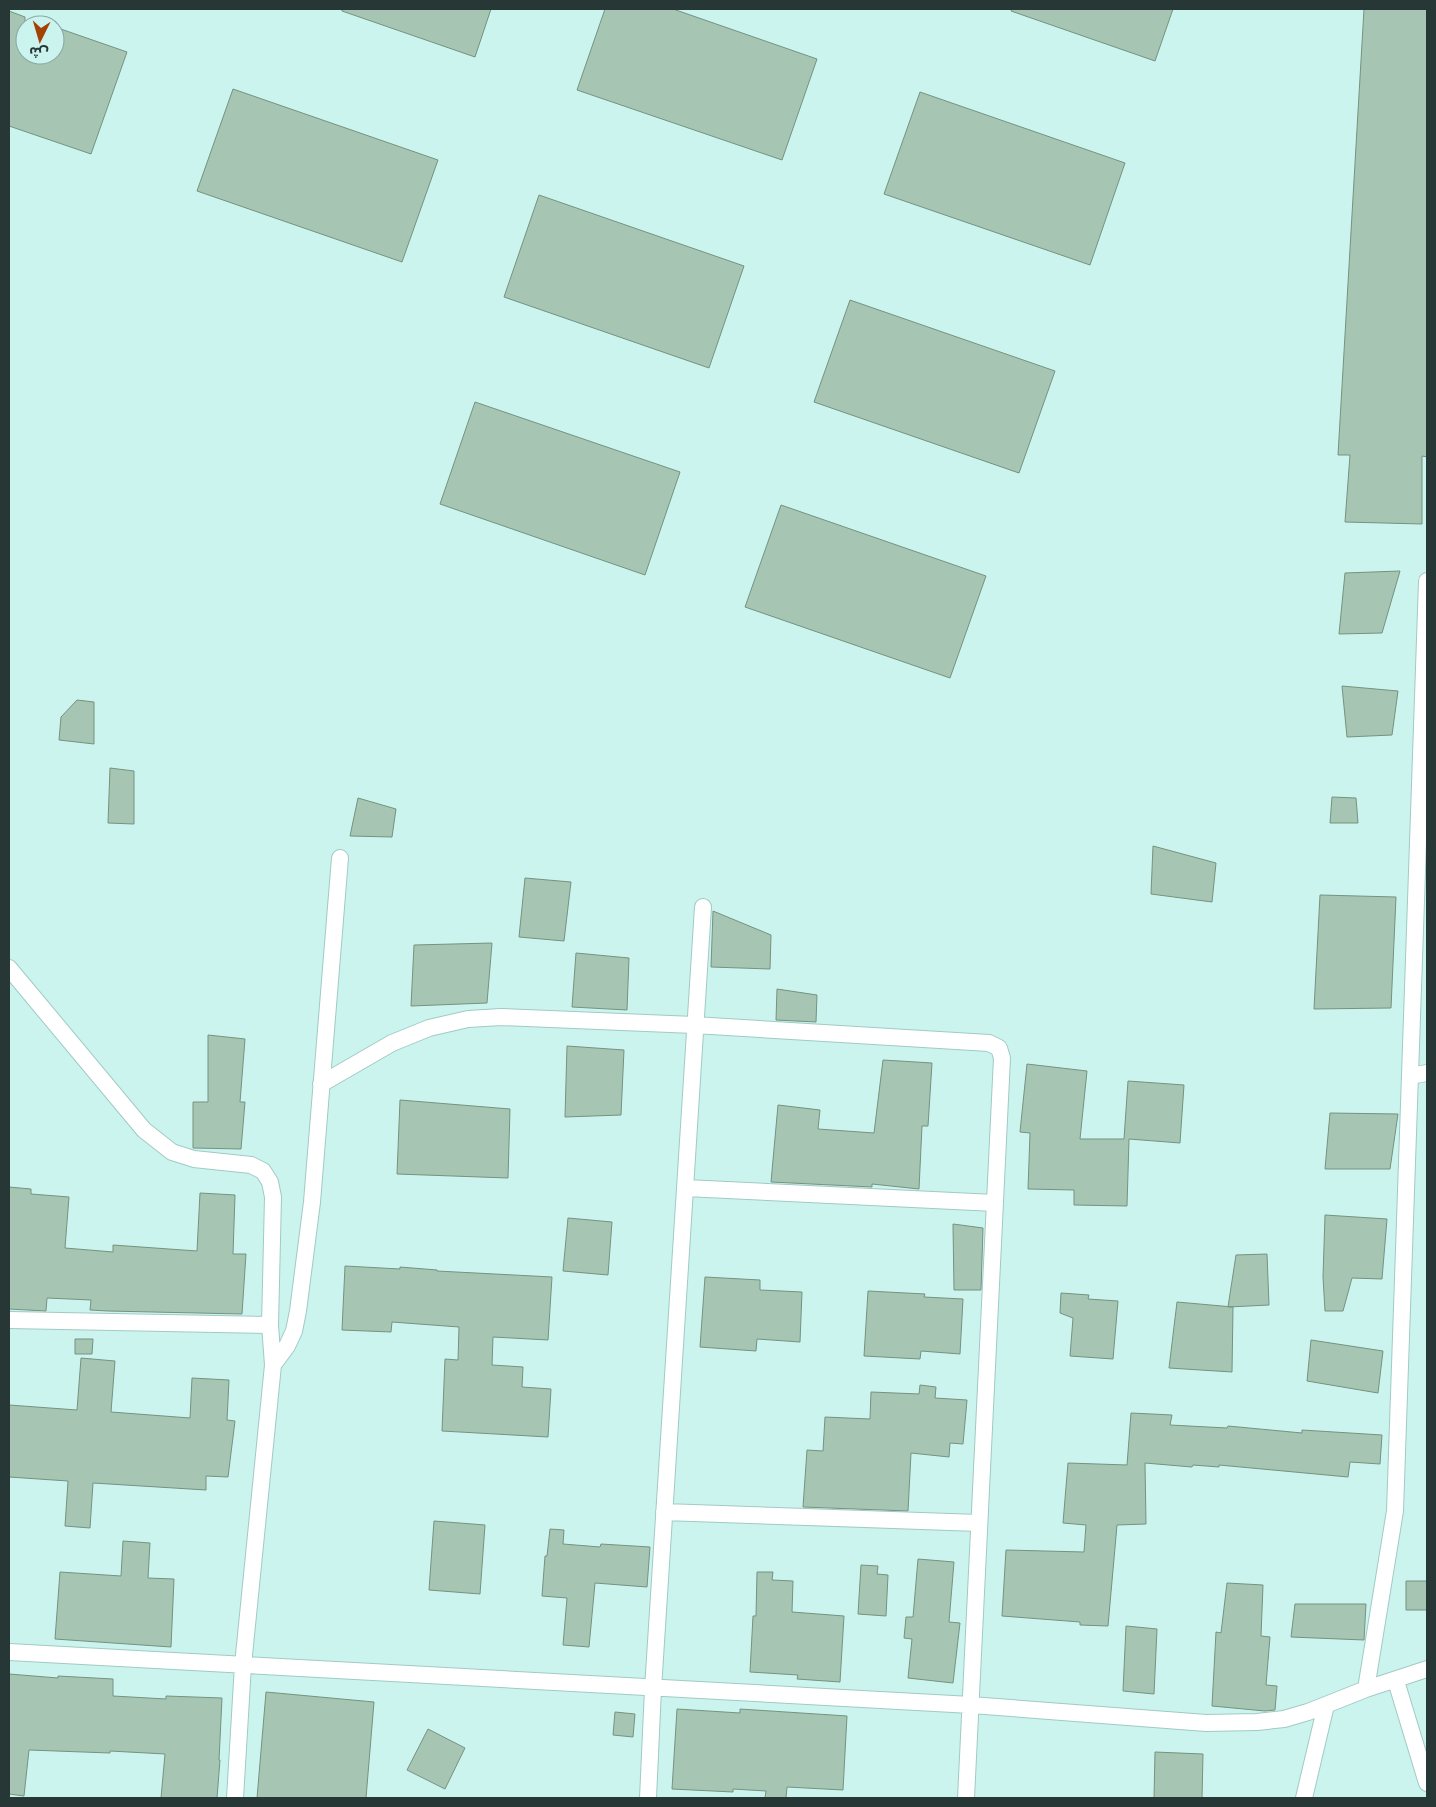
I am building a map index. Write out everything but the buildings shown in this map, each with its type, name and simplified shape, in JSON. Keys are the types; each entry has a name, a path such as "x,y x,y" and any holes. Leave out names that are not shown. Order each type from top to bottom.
{"street":[{"path":"1366,1689 1395,1511 1427,581"},
{"path":"274,1365 287,1346 294,1330 298,1311 312,1202 340,858"},
{"path":"648,1798 653,1688 703,907"},
{"path":"9,968 144,1130 172,1152 194,1159 251,1165 263,1171 270,1182 273,1196 270,1324 274,1365 243,1665 235,1798"},
{"path":"321,1084 392,1043 429,1028 468,1019 502,1017 694,1025 989,1043 998,1048 1002,1058 966,1798"},
{"path":"1410,1076 1427,1073"},
{"path":"685,1188 995,1203"},
{"path":"9,1320 270,1324"},
{"path":"664,1512 979,1523"},
{"path":"9,1652 971,1706 1206,1723 1257,1722 1284,1719 1427,1669"},
{"path":"1396,1680 1427,1783"},
{"path":"1304,1798 1326,1705"}]}
